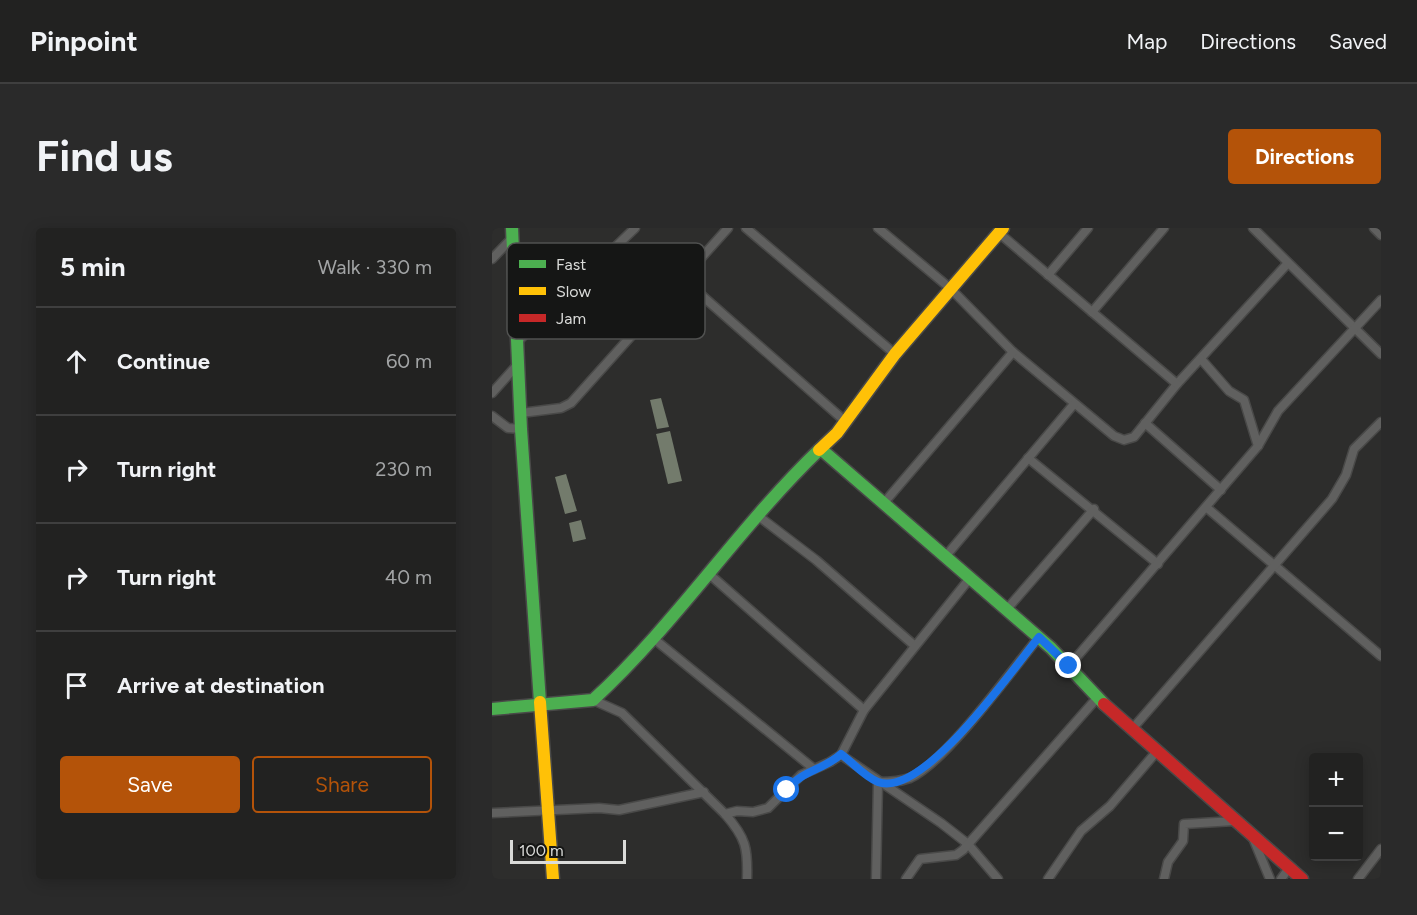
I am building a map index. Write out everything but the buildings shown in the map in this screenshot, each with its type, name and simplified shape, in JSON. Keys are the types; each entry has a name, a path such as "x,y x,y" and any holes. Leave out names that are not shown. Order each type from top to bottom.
{"street":[{"path":"619,243 634,228"},
{"path":"705,254 728,228"},
{"path":"746,228 895,354"},
{"path":"878,228 951,289 1013,352 1119,439 1134,437 1177,384 1288,263"},
{"path":"888,236 895,228"},
{"path":"1048,275 1088,228"},
{"path":"1092,312 1164,228"},
{"path":"1253,228 1381,354"},
{"path":"1374,228 1381,235"},
{"path":"593,700 653,638 786,483 822,450 846,422 895,354 1001,230 1048,275 1177,384"},
{"path":"492,260 512,232"},
{"path":"705,298 846,422"},
{"path":"1069,666 1258,447 1278,411 1381,300"},
{"path":"518,339 521,429 553,879"},
{"path":"518,342 521,339"},
{"path":"521,413 561,408 571,403 629,339"},
{"path":"883,504 1013,352"},
{"path":"1201,359 1229,391 1244,399 1258,447"},
{"path":"492,393 518,364"},
{"path":"945,557 1074,404"},
{"path":"492,416 508,428 521,429"},
{"path":"1133,728 1332,499 1346,475 1354,449 1381,422"},
{"path":"1145,423 1221,490"},
{"path":"822,450 1039,637 1097,698 1302,879"},
{"path":"1029,458 1094,509 1158,564"},
{"path":"1206,507 1381,656"},
{"path":"1007,609 1094,509"},
{"path":"757,515 816,560 915,646"},
{"path":"708,573 864,710"},
{"path":"725,814 768,808 783,795 796,778 830,762 841,754 864,710 970,578"},
{"path":"878,782 893,782 910,778 939,757 1039,637"},
{"path":"653,638 814,769"},
{"path":"906,879 920,859 956,855 968,844 1097,698"},
{"path":"492,709 593,700 622,713 704,792 738,829 747,846 747,879"},
{"path":"1048,879 1081,831 1110,806 1158,750"},
{"path":"841,754 968,844 998,879"},
{"path":"876,879 878,782"},
{"path":"492,813 599,808 619,810 704,792"},
{"path":"1164,879 1168,862 1183,841 1184,824 1234,821"},
{"path":"1253,838 1270,879"},
{"path":"1358,879 1381,849"},
{"path":"1281,879 1289,868"}],"traffic: fast":[{"path":"512,228 513,243"},
{"path":"517,339 540,702"},
{"path":"492,709 593,700 652,640 761,511 819,450"},
{"path":"822,450 1051,648 1104,704"}],"traffic: slow":[{"path":"819,450 837,433 895,354 1003,228"},
{"path":"540,702 553,879"}],"traffic: jam":[{"path":"1104,704 1302,879"}],"route":[{"path":"787,790 796,778 836,759 841,754 878,782 893,782 910,778 921,772 939,757 1039,637 1069,666"}]}
